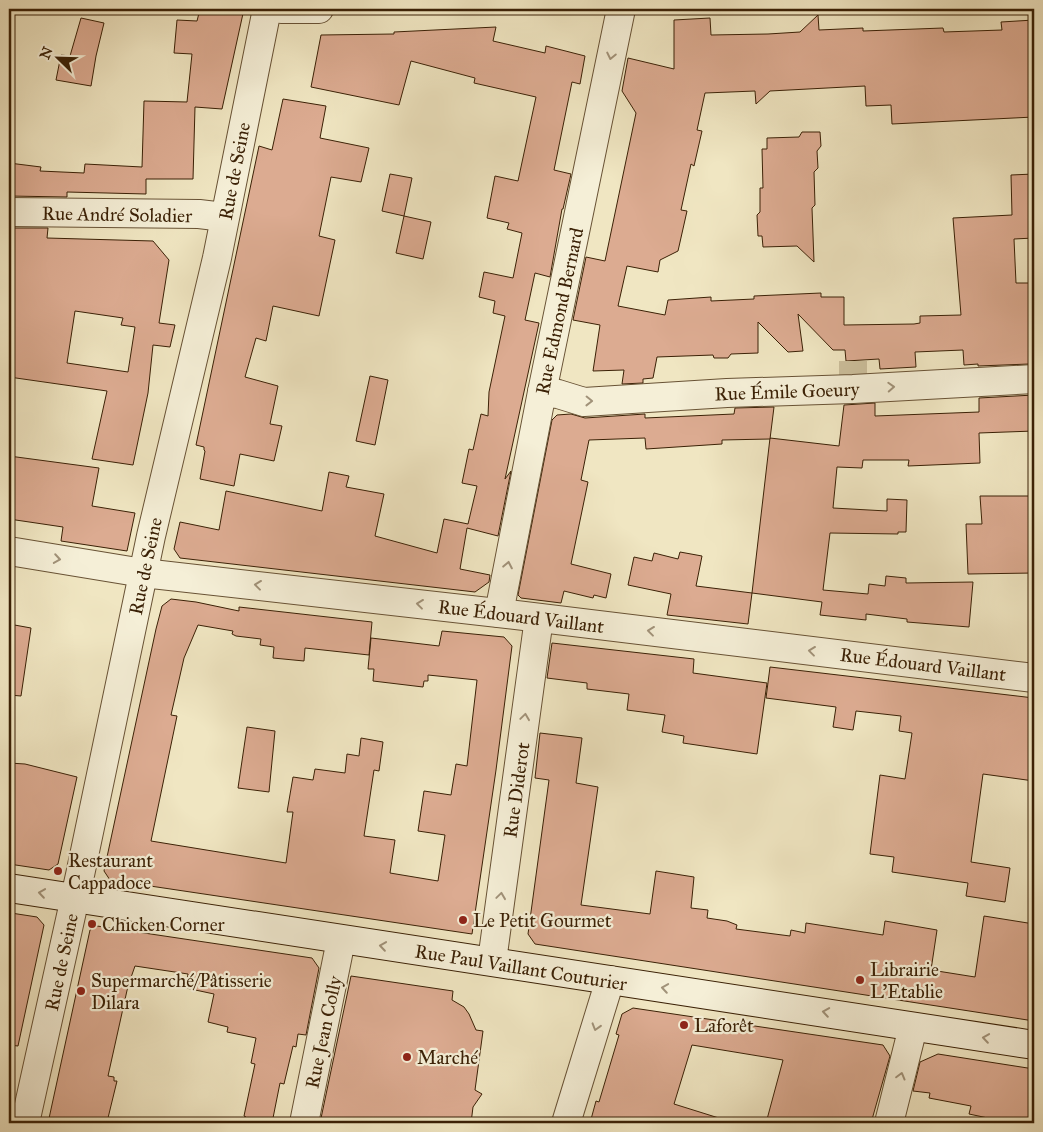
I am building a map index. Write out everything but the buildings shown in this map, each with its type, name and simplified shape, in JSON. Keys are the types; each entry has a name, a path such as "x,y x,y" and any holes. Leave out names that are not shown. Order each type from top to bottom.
{"street":[{"name":"Rue de Seine","path":"25,1123 75,898 143,573 216,258 267,9"},
{"path":"281,9 319,9"},
{"name":"Rue Edmond Bernard","path":"499,613 542,392 621,9"},
{"name":"Rue André Soladier","path":"9,212 199,214 224,217"},
{"name":"Rue Émile Goeury","path":"542,392 558,394 584,402 727,393 853,389 1034,379"},
{"name":"Rue Édouard Vaillant","path":"9,552 143,573 499,613 1034,678"},
{"name":"Rue Diderot","path":"492,962 539,618"},
{"name":"Rue Paul Vaillant Couturier","path":"9,888 1034,1045"},
{"name":"Rue Jean Colly","path":"304,1123 341,940"},
{"path":"566,1123 610,980"},
{"path":"888,1123 913,1027"}],"tunnel":[{"path":"853,360 853,389"}],"place":[{"name":"Restaurant Cappadoce","path":"58,871"},
{"name":"Le Petit Gourmet","path":"463,920"},
{"name":"Chicken Corner","path":"92,924"},
{"name":"Librairie L'Etablie","path":"860,980"},
{"name":"Supermarché/Pâtisserie Dilara","path":"81,991"},
{"name":"Laforêt","path":"684,1025"},
{"name":"Marché","path":"407,1057"}]}
